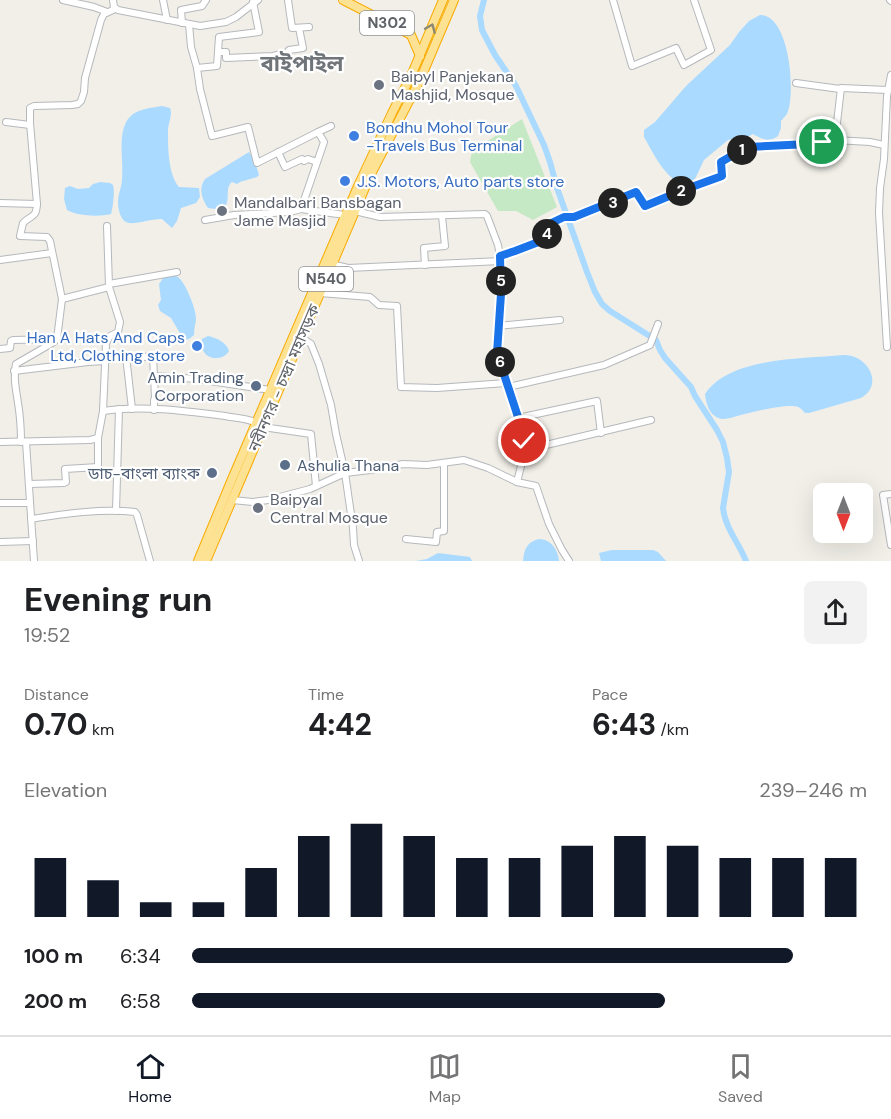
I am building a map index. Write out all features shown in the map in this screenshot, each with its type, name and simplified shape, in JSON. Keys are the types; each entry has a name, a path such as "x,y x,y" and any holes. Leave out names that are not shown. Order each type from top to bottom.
{"highway":[{"name":"N302","path":"343,0 411,34 420,56"},
{"name":"নবীনগর - চন্দ্রা মহাসড়ক","path":"206,561 232,500 260,425 270,390 345,215 411,76 443,0"},
{"name":"নবীনগর - চন্দ্রা মহাসড়ক","path":"198,561 232,478 260,425 301,337 370,176 420,80 454,0"}],"street":[{"path":"63,0 107,12"},
{"path":"163,0 167,20"},
{"path":"206,0 202,6 181,10 212,136 248,127 257,163 331,126"},
{"path":"288,0 292,28 309,27"},
{"path":"613,0 632,66 676,48 684,65 711,50 694,0"},
{"path":"114,3 123,11 200,26 226,22 256,1"},
{"path":"197,68 217,66 219,37 259,32 256,1"},
{"path":"34,561 24,442 14,371 16,364 57,339 63,299 50,241 46,237 20,236 23,223 35,216 37,212 30,108 72,105 81,101 96,35 104,14 113,10 114,3"},
{"path":"218,52 226,52 226,58 273,56 290,52 289,50 303,48 299,28"},
{"path":"887,347 879,213 891,75"},
{"path":"796,83 840,89 888,90"},
{"path":"836,140 840,89"},
{"path":"6,123 30,125"},
{"path":"301,209 324,142 318,132"},
{"path":"331,264 348,268 500,259 549,238 543,227 564,217 574,217 636,192 645,206 722,176 721,162 747,147 809,144 836,140 884,145"},
{"path":"278,152 285,167 302,159 317,162"},
{"path":"885,159 891,163"},
{"path":"0,203 37,204"},
{"path":"205,220 301,209 345,215"},
{"path":"355,210 380,217 485,214 498,245 500,259 501,294 497,353 518,418 525,450 518,482"},
{"path":"425,265 424,248 445,246 442,216"},
{"path":"28,484 65,483 65,469 98,466 98,438 103,411 106,343 120,327 109,286 107,226"},
{"path":"0,260 52,253"},
{"path":"63,299 109,286 177,272"},
{"path":"320,293 370,297 379,305 397,306 401,387 507,385 604,365 650,345 658,324"},
{"path":"498,326 560,320"},
{"path":"301,337 310,344 319,364 331,405 345,473 354,545 359,561"},
{"path":"0,349 10,348 13,340 57,339"},
{"path":"14,371 125,355 132,409"},
{"path":"127,359 153,356 154,410"},
{"path":"154,376 197,379 270,390"},
{"path":"518,418 597,400 601,433"},
{"path":"117,512 119,409"},
{"path":"103,411 132,409 213,414 311,434 316,486"},
{"path":"525,450 651,420"},
{"path":"0,442 98,438"},
{"path":"232,500 253,502 268,500 310,489 345,473 403,464 465,460 475,462 518,482 536,486 549,524 569,561"},
{"path":"406,539 436,542 436,532 444,531 444,463"},
{"path":"891,494 882,495 891,545"},
{"path":"0,503 30,503"},
{"path":"31,519 63,514 132,512 137,515 150,561"},
{"path":"0,542 33,540"}],"green space":[{"path":"522,119 557,207 533,220 516,211 498,211 470,162 472,151"}],"water":[{"path":"760,15 770,18 778,28 788,57 790,104 787,114 781,121 778,136 768,140 753,134 738,142 728,140 704,160 695,179 685,186 671,177 661,165 644,137 644,130 655,122 686,86 730,45 749,21"},
{"path":"162,106 170,108 171,111 168,145 169,160 175,182 179,187 199,188 200,197 196,203 181,208 172,228 162,219 126,222 121,216 118,204 122,182 122,140 125,125 135,113"},
{"path":"249,152 259,175 237,184 232,182 226,205 215,209 208,208 202,194 205,179"},
{"path":"100,182 113,185 111,214 76,214 67,210 64,199 65,188 70,186 78,189 89,188"},
{"path":"176,276 182,281 193,304 196,320 194,335 189,339 184,340 171,318 160,311 158,305 161,300 159,284 164,277"},
{"path":"208,336 221,341 229,351 216,358 207,355 203,351 202,339"},
{"path":"843,355 859,359 870,371 872,385 861,398 809,413 805,413 798,407 787,406 723,419 715,416 708,406 705,394 716,382 749,366 788,359"},
{"path":"539,539 553,546 559,561 523,561 527,547"},
{"path":"612,550 653,550 666,561 601,561 599,553"},
{"path":"438,553 470,557 472,561 416,561 427,559"}],"waterway":[{"path":"484,0 480,16 482,30 495,55 516,86 544,145 557,188 595,292 602,304 610,311 656,340 665,358 691,387 723,442 729,472 723,508 724,515 746,561"}],"place":[{"name":"Baipyl Panjekana Mashjid, Mosque","path":"379,85"},
{"name":"Bondhu Mohol Tour -Travels Bus Terminal","path":"354,136"},
{"name":"J.S. Motors, Auto parts store","path":"345,181"},
{"name":"Mandalbari Bansbagan Jame Masjid","path":"222,211"},
{"name":"Han A Hats And Caps Ltd, Clothing store","path":"197,346"},
{"name":"Amin Trading Corporation","path":"256,386"},
{"name":"Ashulia Thana","path":"285,465"},
{"name":"ডাচ-বাংলা ব্যাংক","path":"212,473"},
{"name":"Baipyal Central Mosque","path":"258,508"}],"district":[{"name":"বাইপাইল","path":"302,63"}],"route":[{"path":"524,441 497,353 501,294 500,256 549,238 543,227 564,217 574,217 600,208 636,192 645,206 722,176 721,162 747,147 822,142"}]}
